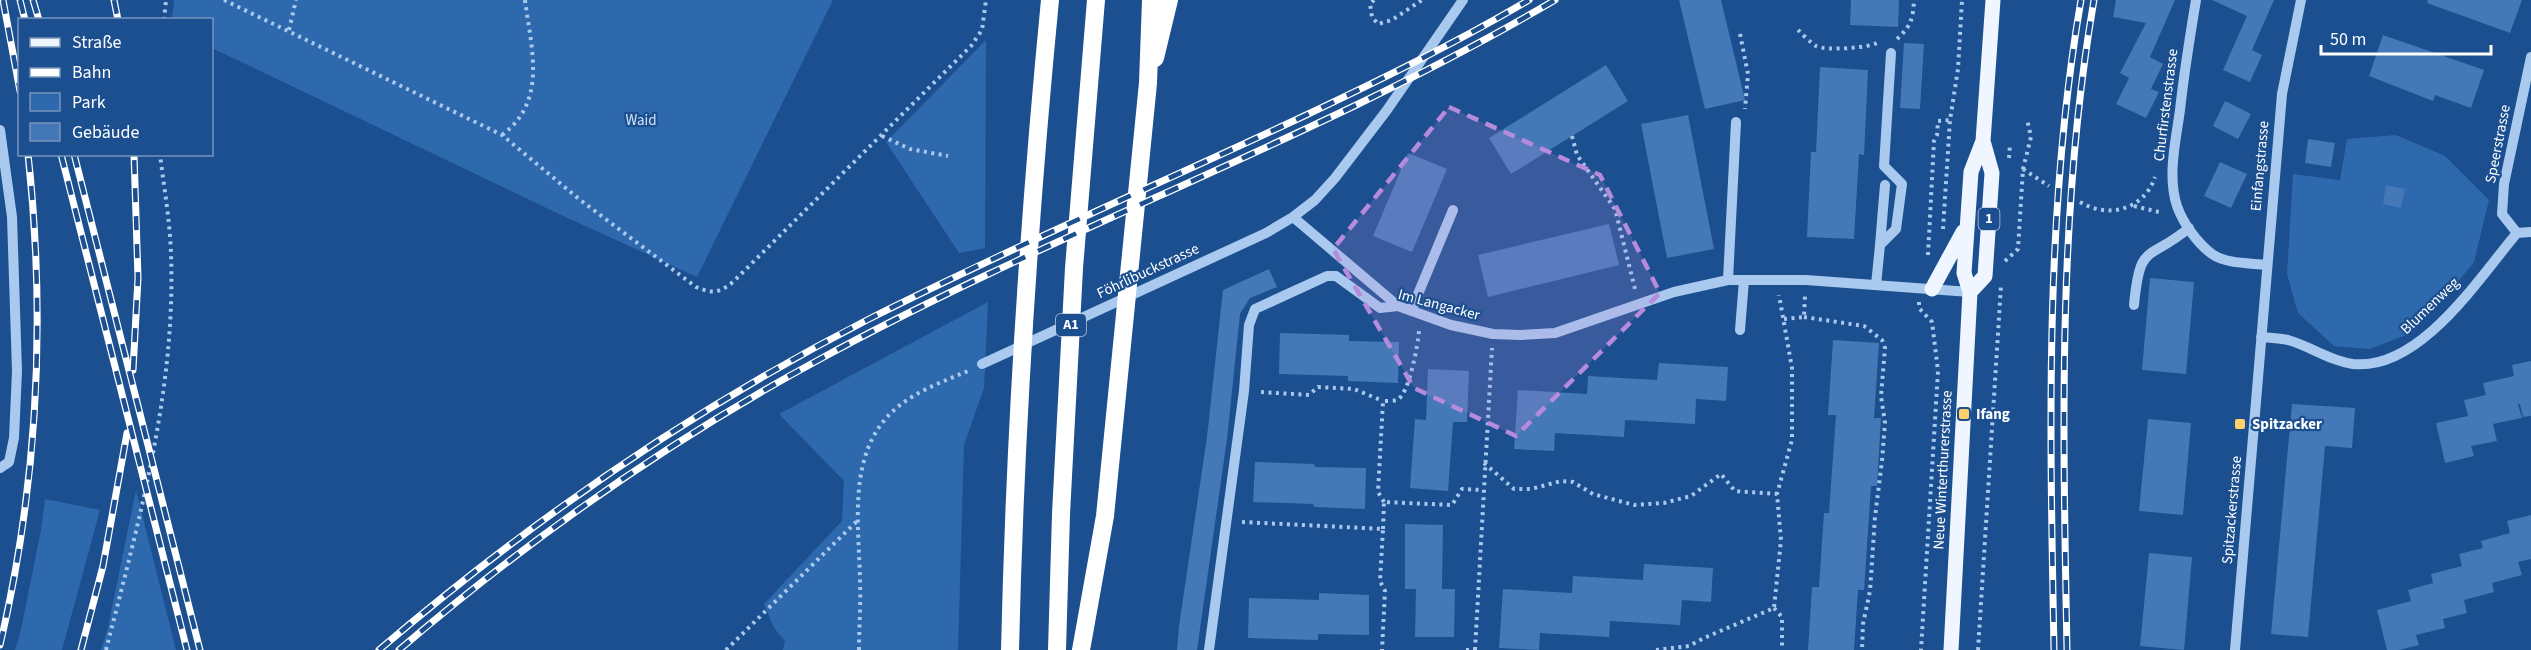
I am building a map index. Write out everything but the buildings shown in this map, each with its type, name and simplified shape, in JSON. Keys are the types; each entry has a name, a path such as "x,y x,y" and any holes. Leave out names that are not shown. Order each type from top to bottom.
{"highway":[{"path":"1010,650 1020,391 1050,0"},
{"name":"A1","path":"1057,650 1061,503 1074,268 1096,0"},
{"path":"1081,650 1105,516 1116,382 1148,83 1151,0"},
{"path":"1148,83 1169,0"}],"main road":[{"name":"Neue Winterthurerstrasse","path":"1951,650 1970,292 1964,273 1967,224 1971,172 1983,141 1993,0"},
{"name":"Neue Winterthurerstrasse","path":"1970,292 1985,276 1992,173 1983,141"},
{"path":"1926,289 1951,258 1967,224"}],"street":[{"name":"Föhrlibuckstrasse","path":"982,364 1266,232 1293,217 1315,200 1335,178 1387,110 1463,0"},
{"name":"Churfirstenstrasse","path":"2196,0 2175,147 2173,180 2177,204 2189,228 2212,254 2223,259 2266,264"},
{"name":"Einfangstrasse","path":"2261,337 2282,94 2301,0"},
{"path":"1880,245 1896,229 1902,184 1884,166 1891,48"},
{"name":"Speerstrasse","path":"2517,233 2502,214 2504,184 2531,57"},
{"path":"1728,280 1736,122"},
{"path":"0,130 12,217 17,371 12,446 9,462 0,468"},
{"path":"1876,285 1885,185"},
{"path":"1416,313 1453,210"},
{"path":"1293,217 1398,306"},
{"path":"2134,305 2137,274 2147,254 2189,228"},
{"path":"2517,233 2531,232"},
{"name":"Blumenweg","path":"2261,337 2289,341 2352,364 2372,364 2395,355 2419,343 2456,306 2517,233"},
{"name":"Im Langacker","path":"1209,650 1244,391 1249,325 1255,309 1262,305 1327,276 1336,276 1380,308 1398,306 1451,325 1493,334 1520,336 1555,333 1674,292 1728,280 1806,280 1970,292"},
{"path":"1740,330 1744,280"},
{"name":"Spitzackerstrasse","path":"2235,650 2261,337"}],"path":[{"path":"164,18 166,0"},
{"path":"224,0 502,135 579,200 696,287 710,292 721,291 733,282 971,46 981,30 986,0"},
{"path":"289,30 296,0"},
{"path":"502,135 520,120 526,109 534,76 525,0"},
{"path":"1374,0 1370,4 1372,17 1378,24 1392,20 1422,0"},
{"path":"1891,48 1910,27 1914,0"},
{"path":"1941,237 1950,120 1958,69 1962,0"},
{"path":"1798,30 1816,46 1852,47"},
{"path":"1736,122 1746,104 1748,74 1740,34"},
{"path":"2003,253 2002,264 2018,249 2022,170 2031,137 2027,119"},
{"path":"1921,650 1938,371 1932,322 1919,308 1926,289 1921,269 1929,254 1934,141 1938,121 1950,120"},
{"path":"882,136 910,149 948,156"},
{"path":"1572,136 1577,155 1615,209 1640,304"},
{"path":"2008,166 2010,144"},
{"path":"105,650 126,572 158,426 167,364 171,254 160,156"},
{"path":"2022,170 2049,186"},
{"path":"2134,206 2154,181 2157,170"},
{"path":"2080,202 2088,207 2112,212 2134,206 2170,214"},
{"path":"1775,279 1792,368 1792,440 1777,494 1781,540 1774,608 1782,617 1782,650"},
{"path":"1804,317 1806,280"},
{"path":"1978,650 2001,284"},
{"path":"1244,391 1309,395 1318,387 1354,388 1383,401 1397,400 1403,395 1416,362 1416,313"},
{"path":"1784,319 1804,317 1864,326 1882,340 1885,348 1881,396 1885,423 1870,591 1863,624 1862,650"},
{"path":"1466,650 1474,650 1493,334"},
{"path":"859,650 858,521 860,480 865,454 875,431 892,412 915,395 982,364"},
{"path":"1382,650 1385,591 1380,581 1384,502 1378,492 1383,401"},
{"path":"1485,463 1517,490 1531,489 1561,481 1573,482 1593,494 1634,505 1664,503 1691,496 1721,474 1736,491 1777,494"},
{"path":"1384,502 1452,505 1462,489 1483,490"},
{"path":"726,650 858,521"},
{"path":"1252,522 1383,529"},
{"path":"1656,650 1689,646 1774,608"}],"highlighted area":[{"path":"1449,107 1600,175 1660,293 1516,436 1414,388 1333,249"}],"green space":[{"name":"Waid","path":"174,0 833,0 697,277 559,214 213,48 213,18 172,18"},
{"path":"986,40 985,248 959,253 886,142"},
{"path":"2396,135 2445,156 2489,200 2474,262 2439,305 2404,336 2370,349 2334,346 2298,313 2287,274 2293,174 2340,180 2347,139"},
{"path":"988,302 984,388 964,445 958,650 783,650 785,641 774,628 764,604 842,521 844,481 779,414"},
{"path":"136,490 176,650 101,650 108,627"},
{"path":"45,499 100,510 62,650 15,650 41,530"}],"railway":[{"path":"3,0 18,80"},
{"path":"20,0 24,18"},
{"path":"33,0 38,18"},
{"path":"114,0 118,18"},
{"path":"379,650 436,602 554,512 676,429 804,354 977,266 1361,89 1529,0"},
{"path":"399,650 550,530 656,457 766,389 912,311 1375,96 1466,50 1555,0"},
{"path":"2054,650 2051,406 2055,243 2069,81 2081,0"},
{"path":"2067,650 2064,405 2068,242 2082,80 2094,0"},
{"path":"0,645 23,523 35,401 37,278 28,156"},
{"path":"62,156 187,650"},
{"path":"75,156 200,650"},
{"path":"133,370 138,278 134,156"},
{"path":"81,650 103,566 127,433"}],"place":[{"name":"Ifang","path":"1964,414"},
{"name":"Spitzacker","path":"2240,424"}]}
